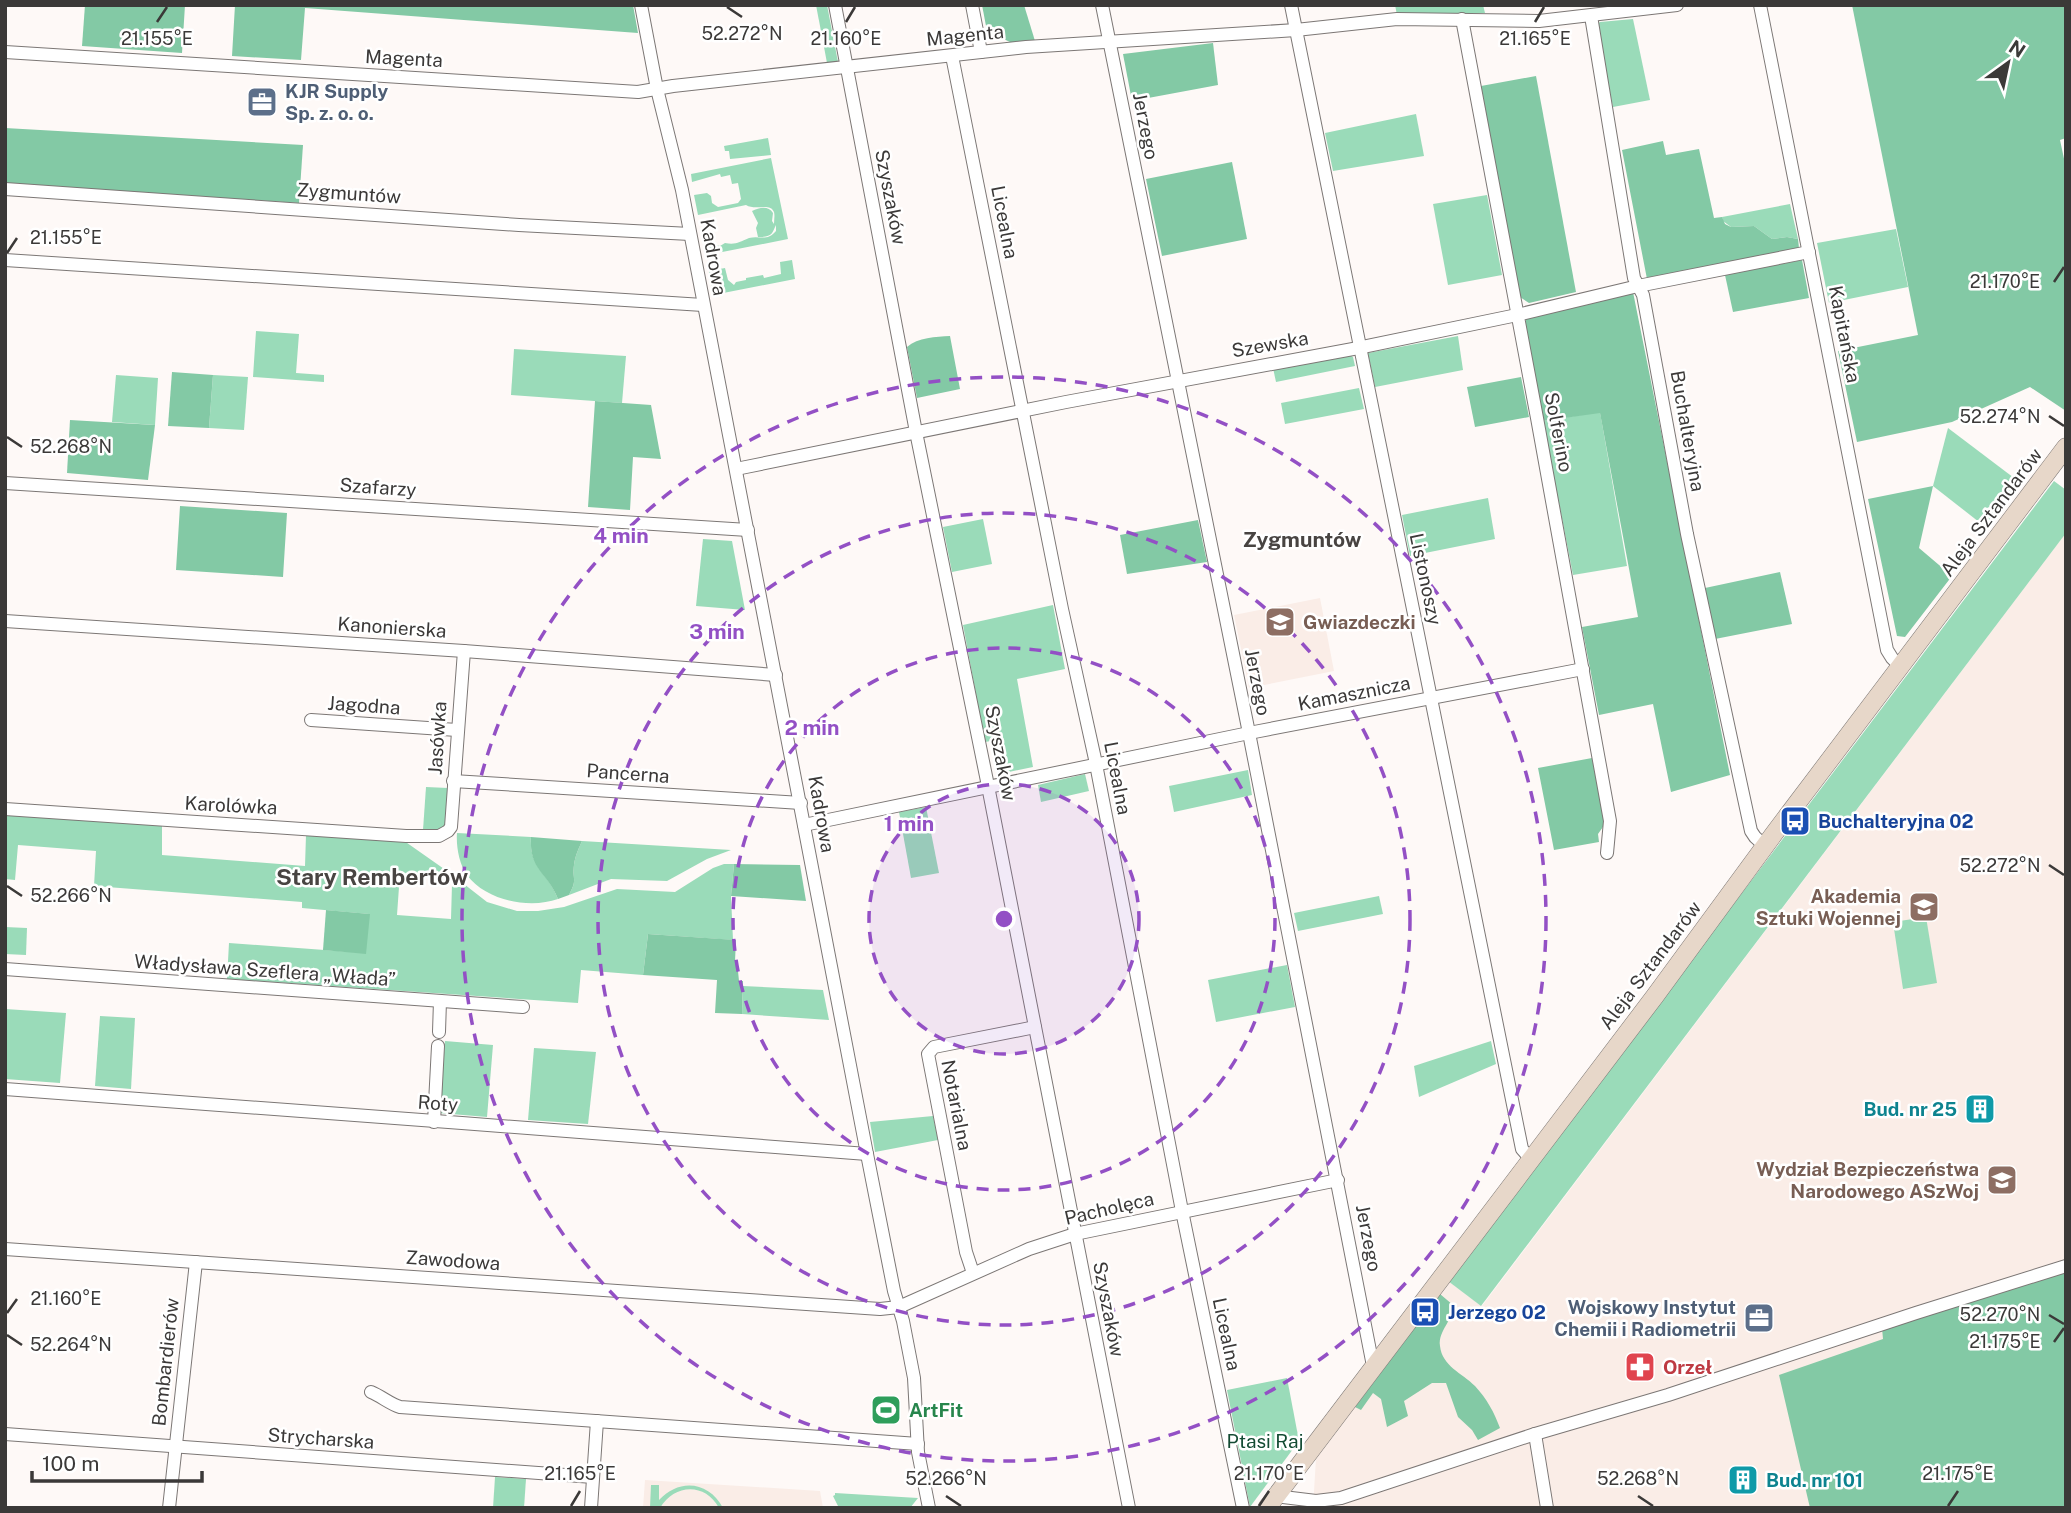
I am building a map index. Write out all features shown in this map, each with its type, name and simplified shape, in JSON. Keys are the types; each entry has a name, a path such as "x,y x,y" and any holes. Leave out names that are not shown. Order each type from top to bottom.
{"street":[{"name":"Kadrowa","path":"641,5 657,89 682,190 867,1154 915,1387 918,1444 929,1508"},
{"name":"Szyszaków","path":"835,5 916,432 1129,1508"},
{"path":"972,5 981,52"},
{"name":"Jerzego","path":"1102,5 1373,1366"},
{"name":"Listonoszy","path":"1291,5 1522,1149 1530,1158"},
{"name":"Magenta","path":"5,52 638,92 981,52 1074,44 1296,30 1397,19 1539,21 1677,5"},
{"name":"Kapitańska","path":"1760,5 1887,650 1900,666"},
{"name":"Buchalteryjna","path":"1591,16 1634,278 1643,295 1687,534 1751,831 1765,846"},
{"name":"Solferino","path":"1462,19 1610,821 1607,853"},
{"name":"Licealna","path":"952,56 1243,1508"},
{"name":"Zygmuntów","path":"5,189 519,225 690,234"},
{"name":"Szewska","path":"736,469 1359,347 1809,252"},
{"path":"5,260 703,305"},
{"name":"Aleja Sztandarów","path":"1271,1502 1655,996 2066,447"},
{"name":"Szafarzy","path":"5,483 748,530"},
{"name":"Kanonierska","path":"5,621 464,651 776,675"},
{"name":"Jasówka","path":"451,827 464,651"},
{"name":"Kamasznicza","path":"804,825 1249,733 1583,669"},
{"name":"Jagodna","path":"311,720 457,730"},
{"name":"Pancerna","path":"453,781 801,803"},
{"name":"Karolówka","path":"5,809 419,836 439,836 451,827"},
{"name":"Władysława Szeflera „Włada”","path":"5,969 523,1007"},
{"path":"439,1031 440,1001"},
{"name":"Notarialna","path":"973,1273 966,1252 928,1054 934,1047 1035,1027"},
{"path":"434,1122 438,1046"},
{"name":"Roty","path":"5,1089 867,1154"},
{"name":"Pacholęca","path":"898,1307 1029,1248 1075,1234 1338,1180"},
{"name":"Zawodowa","path":"5,1250 880,1309 898,1307"},
{"name":"Bombardierów","path":"169,1508 196,1262"},
{"path":"1271,1502 1315,1501 1341,1497 2066,1266"},
{"path":"371,1391 400,1407 918,1444"},
{"path":"591,1508 597,1421"},
{"name":"Strycharska","path":"5,1434 593,1477"},
{"path":"1535,1434 1547,1508"}],"shaded area":[{"name":"Akademia Sztuki Wojennej","path":"2066,533 2066,1508 1313,1508 1316,1458 1448,1281 1482,1306"},
{"path":"1320,598 1334,671 1249,688 1234,615"},
{"path":"645,1480 820,1491 823,1508 643,1508"}],"green space":[{"path":"85,5 185,5 182,53 82,46"},
{"path":"235,5 633,5 638,33 305,8 301,60 232,56"},
{"path":"816,5 827,5 838,62 827,63"},
{"path":"982,5 1024,5 1035,41 1012,43 987,31"},
{"path":"1395,5 1483,5 1485,13 1397,15"},
{"path":"1852,5 2066,5 2066,138 2060,140 2066,168 2066,411 2030,387 1952,422 1857,442 1838,351 1918,335"},
{"path":"1633,19 1650,100 1613,107 1596,25 1600,22"},
{"path":"1213,43 1218,85 1132,101 1123,54"},
{"path":"1536,76 1576,292 1529,303 1520,297 1481,86"},
{"path":"1416,114 1424,156 1333,171 1325,133"},
{"path":"5,128 303,145 299,203 5,184"},
{"path":"768,138 771,155 730,159 729,151 725,151 724,146"},
{"path":"1663,141 1666,155 1699,149 1714,218 1722,217 1725,224 1731,227 1754,226 1772,239 1798,239 1799,248 1647,279 1622,150"},
{"path":"771,158 788,239 707,255 706,249 714,245 758,237 758,223 752,211 769,209 773,213 774,224 774,212 769,208 746,205 698,215 694,195 707,193 711,196 712,203 718,207 738,203 741,199 738,183 732,184 730,175 721,177 720,174 692,182 691,174"},
{"path":"1232,162 1247,239 1162,256 1146,179"},
{"path":"1487,195 1502,275 1448,285 1433,204"},
{"path":"1790,204 1798,239 1772,239 1754,226 1731,227 1722,217"},
{"path":"1896,229 1908,287 1829,303 1817,243"},
{"path":"792,260 795,279 713,295 709,271 725,268 728,280 734,285 746,278 781,274 780,262"},
{"path":"1802,260 1809,298 1733,312 1725,275"},
{"path":"1633,292 1730,775 1671,792 1653,704 1599,715 1582,627 1638,617 1600,413 1543,421 1526,331 1526,319"},
{"path":"256,331 299,334 296,373 324,375 324,382 253,377"},
{"path":"950,336 960,389 917,398 907,347 922,339"},
{"path":"1458,336 1463,370 1375,387 1368,353"},
{"path":"514,349 626,356 622,403 511,395"},
{"path":"1348,354 1353,357 1355,366 1276,382 1273,368"},
{"path":"172,372 213,375 209,428 168,426"},
{"path":"116,375 158,378 155,425 112,422"},
{"path":"213,375 248,377 244,430 209,428"},
{"path":"1521,377 1529,417 1475,427 1467,387"},
{"path":"1359,388 1364,409 1285,424 1281,403"},
{"path":"595,401 651,405 661,459 633,457 630,510 588,507"},
{"path":"1600,412 1627,566 1573,575 1543,421"},
{"path":"70,420 155,425 148,480 67,473"},
{"path":"1948,428 2022,484 1988,529 1933,486"},
{"path":"2054,481 2066,490 2066,533 1481,1306 1448,1281"},
{"path":"1933,486 1919,548 1952,576 1905,637 1897,636 1868,499"},
{"path":"1488,498 1495,539 1410,556 1402,515"},
{"path":"180,506 287,513 283,577 176,570"},
{"path":"983,519 992,564 952,572 943,527"},
{"path":"1198,520 1207,562 1127,574 1120,535"},
{"path":"703,539 732,541 745,610 696,606"},
{"path":"1780,572 1792,624 1715,639 1705,588"},
{"path":"1053,605 1065,669 1017,679 1033,767 1004,773 997,740 985,742 963,625"},
{"path":"1592,758 1605,824 1598,834 1599,842 1554,850 1538,768"},
{"path":"1248,770 1252,795 1174,812 1169,786"},
{"path":"1085,774 1089,791 1041,802 1038,785"},
{"path":"426,787 448,788 448,822 440,830 423,830"},
{"path":"926,807 939,873 911,878 899,812"},
{"path":"5,815 162,825 162,855 305,866 306,835 400,838 447,871 444,876 400,873 397,915 451,919 452,884 455,877 487,902 517,911 538,911 564,907 617,889 675,892 713,868 734,864 731,896 733,940 648,934 643,975 581,970 578,1003 227,979 229,943 365,953 369,914 302,908 302,902 94,886 96,851 18,845 15,880 5,879"},
{"path":"457,833 531,837 536,864 558,899 522,903 485,891 464,871"},
{"path":"531,837 582,841 575,858 574,882 569,895 558,899 536,864"},
{"path":"582,841 731,850 707,859 667,881 611,879 569,895 574,882 575,858"},
{"path":"734,864 800,865 806,901 731,896"},
{"path":"1379,896 1383,914 1298,931 1294,913"},
{"path":"326,910 370,914 366,954 323,950"},
{"path":"1926,917 1937,983 1903,989 1893,922"},
{"path":"5,927 27,928 26,955 5,954"},
{"path":"648,934 736,940 735,961 739,981 743,981 742,1014 715,1013 717,980 643,975"},
{"path":"1287,965 1295,1007 1216,1022 1208,980"},
{"path":"743,986 823,990 829,1020 742,1014"},
{"path":"5,1009 66,1013 60,1083 5,1079"},
{"path":"100,1016 135,1018 131,1089 95,1086"},
{"path":"445,1041 493,1045 487,1117 439,1113"},
{"path":"1491,1041 1496,1064 1419,1097 1414,1066"},
{"path":"534,1048 596,1052 588,1124 528,1120"},
{"path":"933,1116 938,1140 875,1152 870,1122"},
{"path":"2066,1271 2066,1508 1810,1508 1779,1375 1883,1339 1882,1328"},
{"path":"1440,1294 1453,1305 1440,1340 1444,1359 1475,1386 1493,1411 1500,1428 1478,1440 1458,1417 1446,1383 1432,1383 1404,1401 1408,1416 1387,1427 1381,1399 1373,1393 1361,1410 1355,1407"},
{"name":"Ptasi Raj","path":"1287,1378 1299,1441 1250,1507 1227,1390"},
{"path":"495,1477 526,1479 524,1508 493,1508"},
{"path":"651,1485 659,1485 659,1500 675,1488 702,1488 710,1492 723,1508 719,1508 706,1494 690,1489 673,1494 660,1508 650,1508"},
{"path":"835,1493 918,1498 910,1508 839,1508 833,1496"}],"place":[{"name":"KJR Supply Sp. z. o. o.","path":"262,102"},
{"name":"Gwiazdeczki","path":"1280,622"},
{"name":"Buchalteryjna 02","path":"1795,821"},
{"name":"Akademia Sztuki Wojennej","path":"1924,907"},
{"name":"Bud. nr 25","path":"1980,1109"},
{"name":"Wydział Bezpieczeństwa Narodowego ASzWoj","path":"2002,1180"},
{"name":"Jerzego 02","path":"1425,1312"},
{"name":"Wojskowy Instytut Chemii i Radiometrii","path":"1759,1318"},
{"name":"Orzeł","path":"1640,1367"},
{"name":"ArtFit","path":"886,1410"},
{"name":"Bud. nr 101","path":"1743,1480"}],"district":[{"name":"Zygmuntów","path":"1302,540"},
{"name":"Stary Rembertów","path":"372,877"}]}
